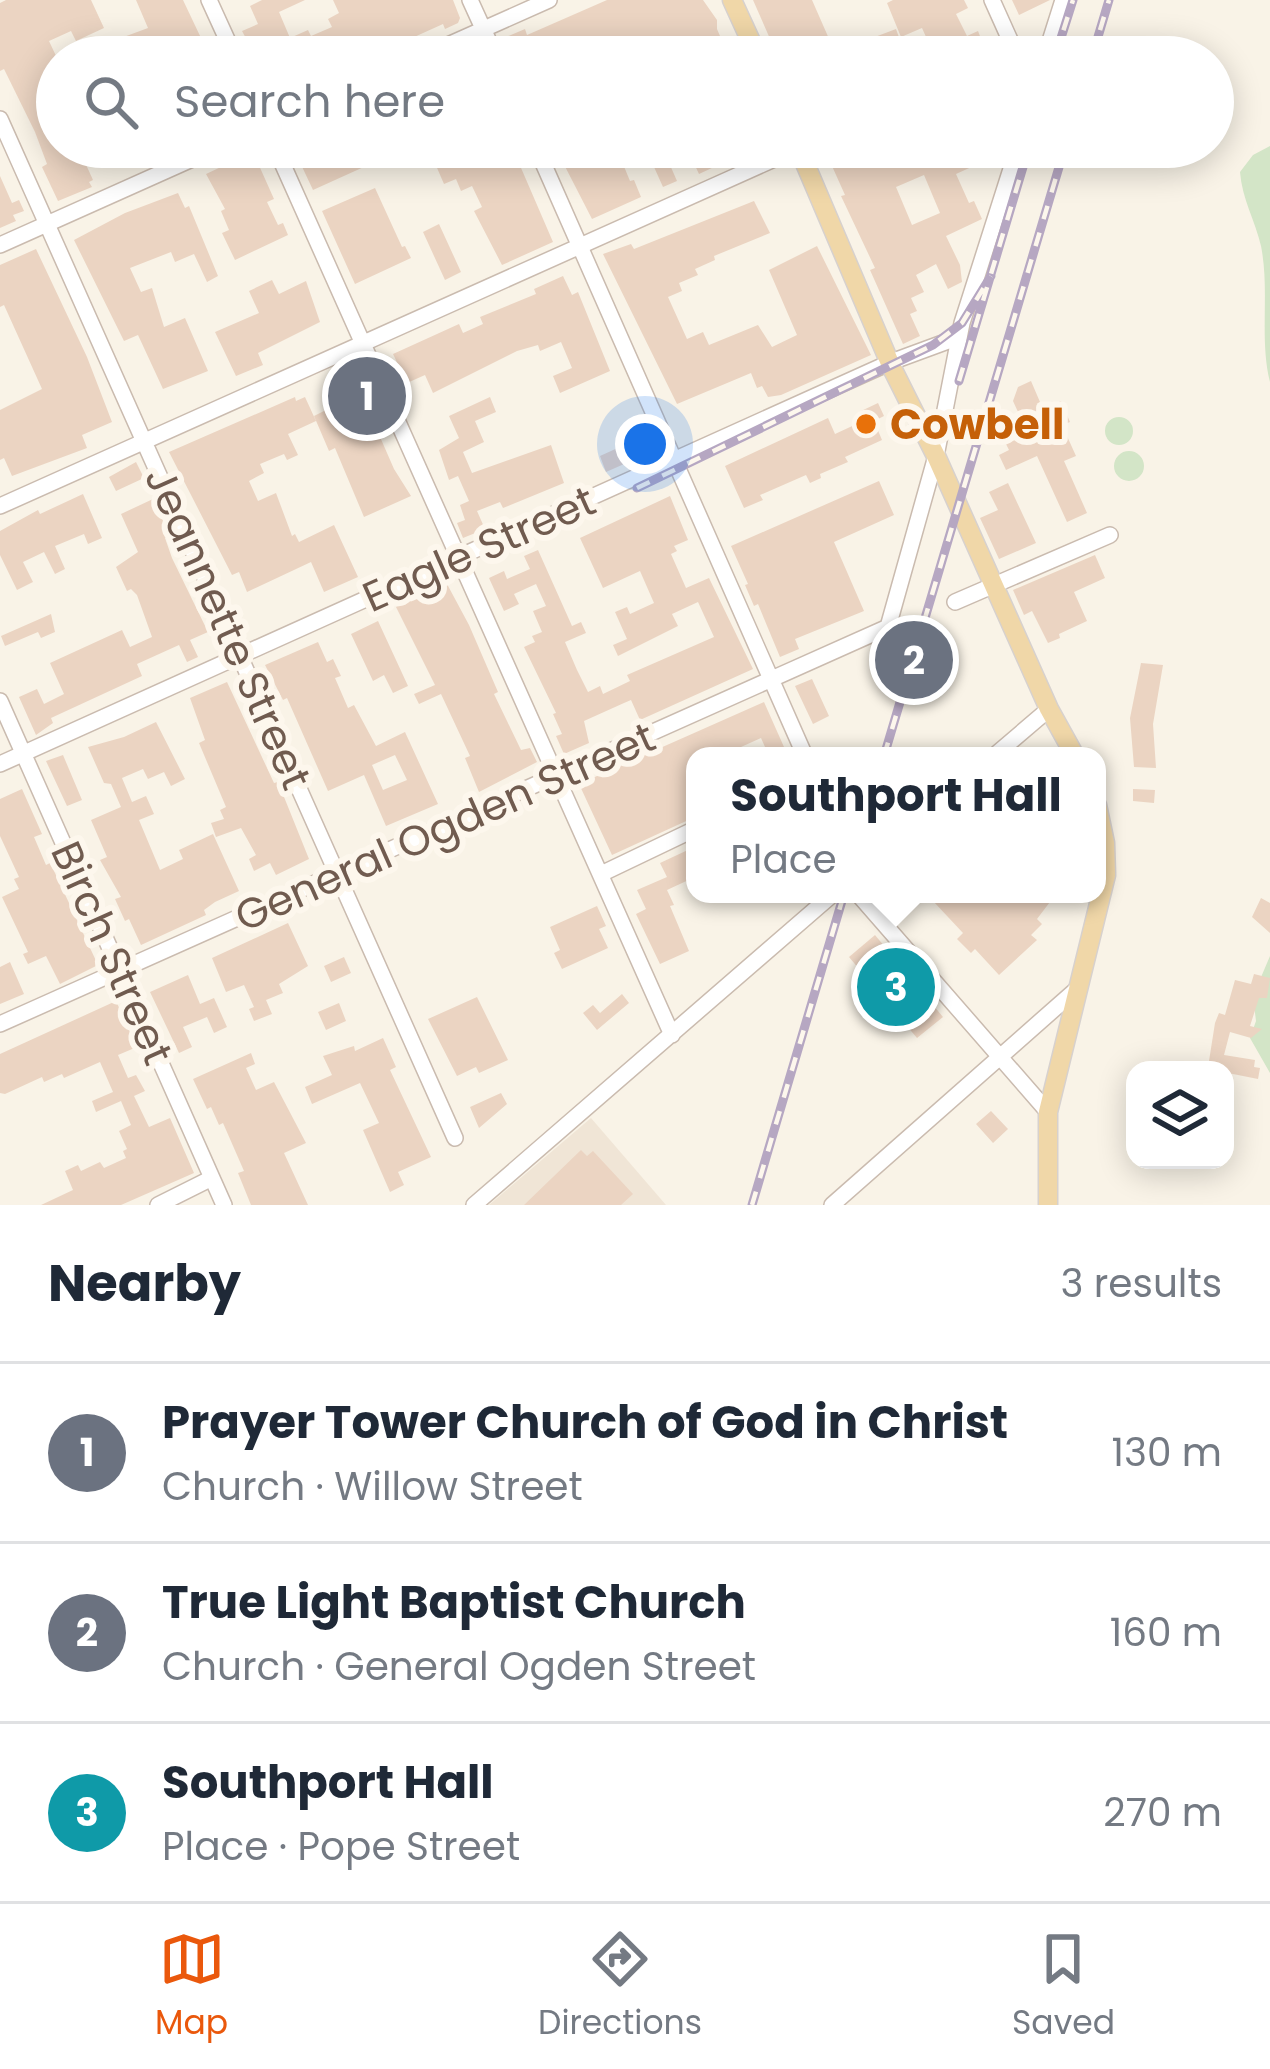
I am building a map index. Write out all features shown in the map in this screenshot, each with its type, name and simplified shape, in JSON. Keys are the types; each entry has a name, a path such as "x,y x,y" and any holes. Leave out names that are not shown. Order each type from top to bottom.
{"main road":[{"path":"732,0 748,36"},
{"path":"808,168 891,362 1070,747"},
{"path":"1106,843 1106,875"},
{"path":"1048,1205 1048,1112 1099,903"}],"street":[{"path":"209,0 225,36"},
{"path":"470,0 486,36"},
{"path":"468,36 548,0"},
{"path":"992,0 1008,36"},
{"path":"1051,36 1063,0"},
{"name":"Jeannette Street","path":"0,119 455,1138"},
{"path":"0,245 172,168"},
{"path":"284,168 672,1035"},
{"path":"545,168 802,747"},
{"path":"0,506 753,168"},
{"path":"936,456 959,337 1011,168"},
{"name":"Eagle Street","path":"0,764 891,362 959,337"},
{"name":"General Ogden Street","path":"0,1024 888,627 936,456"},
{"path":"955,602 1110,535"},
{"name":"Birch Street","path":"0,701 224,1205"},
{"path":"1005,747 1049,709"},
{"path":"601,874 686,833"},
{"path":"474,1205 823,903"},
{"path":"866,903 1048,1112"},
{"path":"832,1205 1078,988"},
{"path":"158,1205 212,1178"}],"shaded area":[{"path":"591,1118 666,1205 489,1205"}],"green space":[{"path":"1270,146 1270,382 1264,263 1240,172 1253,155"},
{"path":"1119,417 1129,421 1133,431 1129,441 1119,445 1109,441 1105,431 1109,421"},
{"path":"1129,451 1140,455 1144,466 1140,477 1129,481 1118,477 1114,466 1118,455"},
{"path":"1270,956 1270,1073 1250,1038 1256,1021 1253,996"}],"building":[{"path":"91,0 104,28 87,36 74,36 71,31 36,36 36,135 4,69 0,71 0,3"},
{"path":"136,0 183,0 200,36 126,36 148,28"},
{"path":"262,0 305,0 279,12 289,36 245,36 242,31 258,24 250,6"},
{"path":"333,0 453,0 458,23 445,29 443,24 416,36 311,36 332,27 328,19 339,13"},
{"path":"607,0 703,0 717,20 720,36 508,36 525,29 527,35"},
{"path":"753,0 812,0 828,36 769,36"},
{"path":"964,0 968,8 956,14 967,36 926,36 922,28 901,36 887,3"},
{"path":"1012,0 1050,0 1019,15"},
{"path":"42,168 88,168 92,187 58,201"},
{"path":"219,168 260,168 274,199 267,202 288,235 235,260 222,233 229,230 221,211 225,209 206,174"},
{"path":"303,168 362,168 313,190"},
{"path":"437,168 521,168 553,242 502,265 474,211 482,207 472,186 461,191 456,179 444,184"},
{"path":"566,168 625,168 641,197 592,219"},
{"path":"654,168 671,168 677,181 663,187"},
{"path":"833,168 969,168 956,174 982,219 946,236 960,265 962,282 948,289 936,264 916,275 924,292 911,298 917,311 910,314 920,336 903,344 841,196 845,195","holes":["924,175 940,213 912,225 896,187"]},
{"path":"0,176 12,203 19,200 24,211 0,228"},
{"path":"375,188 411,258 355,284 322,211"},
{"path":"178,193 185,208 189,206 218,276 207,282 194,254 175,262 171,252 130,268 141,292 152,288 164,327 185,318 208,371 163,389 138,335 124,341 74,240 125,213"},
{"path":"754,201 770,233 714,256 715,260 695,269 698,275 679,283 682,291 668,297 687,339 703,332 709,345 758,325 772,347 797,335 769,270 817,246 871,355 781,395 768,397 762,386 757,388 751,373 677,404 603,254 631,244 634,249"},
{"path":"439,224 461,272 445,280 423,232"},
{"path":"36,249 112,422 82,435 87,448 12,476 4,458 0,460 0,410 42,389 4,305 0,307 0,265"},
{"path":"563,276 572,295 578,292 610,371 560,393 553,376 572,368 561,342 540,351 538,345 517,351 433,393 425,375 407,383 393,354 459,324 463,333 483,324 480,317 536,294 534,289"},
{"path":"272,280 279,294 306,281 320,322 258,353 263,365 236,376 215,332 259,313 249,291"},
{"path":"353,375 394,469 411,496 364,517 335,448 329,451 314,416 336,405 328,385"},
{"path":"1031,381 1043,409 1061,401 1070,422 1062,425 1076,456 1064,461 1087,513 1067,522 1037,456 1006,470 999,455 1009,450 1006,444 1028,434 1013,401 1018,387"},
{"path":"295,397 296,401 305,397 316,421 288,434 298,455 287,460 284,454 260,464 264,473 249,481 258,501 276,493 292,536 299,542 334,525 358,577 324,592 311,562 247,592 239,572 232,575 169,452"},
{"path":"490,397 496,412 475,421 484,442 463,452 472,473 551,445 564,483 503,508 500,502 477,511 485,529 463,538 457,523 465,520 460,505 469,501 458,476 449,480 439,450 459,438 449,416"},
{"path":"878,403 884,416 874,421 882,440 845,457 848,462 820,474 821,478 810,483 806,475 760,495 763,500 744,508 725,466 828,418 835,434 863,421 859,412"},
{"path":"633,441 640,457 606,472 600,456"},
{"path":"136,462 144,478 116,491 109,477"},
{"path":"879,481 894,515 834,542 864,611 795,639 799,649 780,657 731,546"},
{"path":"1008,483 1036,543 999,559 980,518 998,510 989,492"},
{"path":"83,494 102,538 88,544 84,534 55,546 65,569 55,574 44,552 23,562 33,582 17,590 0,555 0,531 38,510 40,514"},
{"path":"670,496 688,540 674,546 677,551 671,554 686,588 709,578 753,669 640,720 631,700 624,703 584,721 589,743 564,754 556,736 562,734 556,713 524,647 542,632 533,611 546,606 536,584 514,594 519,604 504,611 489,578 504,571 507,579 530,569 524,556 538,550 572,626 581,622 586,633 565,642 577,670 588,692 600,686 603,694 630,681 627,675 714,637 698,602 672,614 678,626 618,656 613,645 627,639 615,612 627,607 630,614 654,603 640,571 603,588 580,538"},
{"path":"153,499 170,536 165,538 172,558 208,632 190,640 198,657 187,662 179,645 137,664 142,676 51,718 53,723 36,735 19,697 37,689 44,704 64,694 50,663 122,630 130,647 152,637 137,595 127,591 116,567 138,552 121,514"},
{"path":"1095,555 1105,578 1074,592 1087,621 1048,643 1032,611 1024,615 1013,590"},
{"path":"447,584 521,750 530,748 537,762 479,792 465,758 470,756 441,694 419,704 414,694 435,685 396,607"},
{"path":"51,614 55,632 41,638 38,632 5,646 1,636"},
{"path":"378,621 408,686 393,693 384,675 373,681 351,634"},
{"path":"318,642 327,662 333,659 341,676 335,678 348,708 354,705 376,746 405,732 438,804 386,826 364,775 328,791 287,698 283,700 265,665","holes":["395,755 407,780 383,790 372,765"]},
{"path":"1141,663 1163,665 1153,724 1156,768 1134,767 1130,718"},
{"path":"812,679 829,716 813,724 795,686"},
{"path":"227,682 274,783 278,782 309,859 276,875 270,863 254,871 249,859 256,855 241,828 216,837 211,823 224,819 220,810 226,807 199,743 205,740 190,698"},
{"path":"764,702 784,747 765,747 761,738 741,747 686,747 686,821 612,855 579,784"},
{"path":"156,722 185,779 171,786 164,772 148,779 143,769 122,778 132,802 146,796 154,814 139,820 160,870 183,859 179,850 213,834 239,891 204,910 206,915 141,945 129,919 125,921 115,899 121,897 100,860 107,857 91,820 121,807 88,747"},
{"path":"63,755 82,800 67,806 46,761"},
{"path":"22,789 42,834 34,837 46,865 50,863 98,965 60,984 46,956 28,964 23,954 28,952 2,897 19,889 14,879 19,877 0,836 0,799"},
{"path":"1133,789 1155,790 1154,803 1133,801"},
{"path":"686,851 686,881 667,890 689,951 660,964 636,914 646,909 637,890 667,877 660,863"},
{"path":"1261,898 1270,903 1270,933 1252,917"},
{"path":"935,903 1049,903 1037,919 1042,924 1031,935 1037,940 999,975 975,949 971,953 957,939 963,933"},
{"path":"597,906 606,926 599,929 608,948 562,969 550,927"},
{"path":"288,923 308,966 279,984 283,993 266,1000 272,1014 254,1021 249,1009 254,1007 244,985 226,992 212,958"},
{"path":"875,935 943,1017 917,1038 849,957"},
{"path":"344,957 351,973 331,982 324,966"},
{"path":"10,962 24,994 0,1004 0,967"},
{"path":"1254,974 1270,978 1267,998 1259,998 1250,1026 1262,1029 1251,1038 1230,1032 1224,1055 1255,1060 1254,1067 1260,1068 1258,1079 1234,1074 1234,1061 1209,1061 1215,1023 1219,1013 1225,1015 1235,980 1251,984"},
{"path":"188,975 200,1004 214,998 227,1027 214,1033 207,1017 183,1027 192,1047 179,1053 150,992"},
{"path":"622,994 629,1003 597,1030 583,1013 593,1005 600,1013"},
{"path":"477,997 508,1060 479,1073 476,1067 457,1076 428,1019"},
{"path":"116,1001 137,1047 118,1055 128,1078 136,1075 145,1091 134,1096 149,1127 170,1118 194,1173 121,1205 41,1205 73,1190 65,1171 78,1165 81,1171 100,1162 104,1168 126,1158 119,1131 131,1125 121,1101 96,1112 92,1101 113,1092 100,1062 64,1078 62,1074 44,1082 42,1077 5,1094 0,1093 0,1054"},
{"path":"339,1003 346,1021 326,1030 318,1012"},
{"path":"383,1038 396,1067 390,1070 431,1157 398,1172 404,1185 390,1192 363,1130 379,1123 360,1083 312,1104 305,1087 332,1075 323,1056 354,1046 355,1051"},
{"path":"251,1053 255,1064 246,1068 256,1090 274,1082 306,1143 284,1153 308,1205 251,1205 238,1173 244,1171 223,1123 219,1125 211,1107 207,1109 193,1079"},
{"path":"501,1093 507,1104 479,1128 470,1107"},
{"path":"991,1111 1008,1129 993,1143 976,1124"},
{"path":"581,1150 587,1156 593,1151 633,1194 621,1205 524,1205"}],"railway":[{"path":"1062,36 1073,0"},
{"path":"1098,36 1109,0"},
{"path":"959,381 1023,168"},
{"path":"887,747 1059,168"},
{"path":"637,488 933,345 962,323 991,276"},
{"path":"752,1205 841,903"}],"place":[{"name":"Prayer Tower Church of God in Christ","path":"367,396"},
{"name":"Cowbell","path":"866,424"},
{"name":"True Light Baptist Church","path":"914,660"},
{"name":"Southport Hall","path":"896,987"}]}
